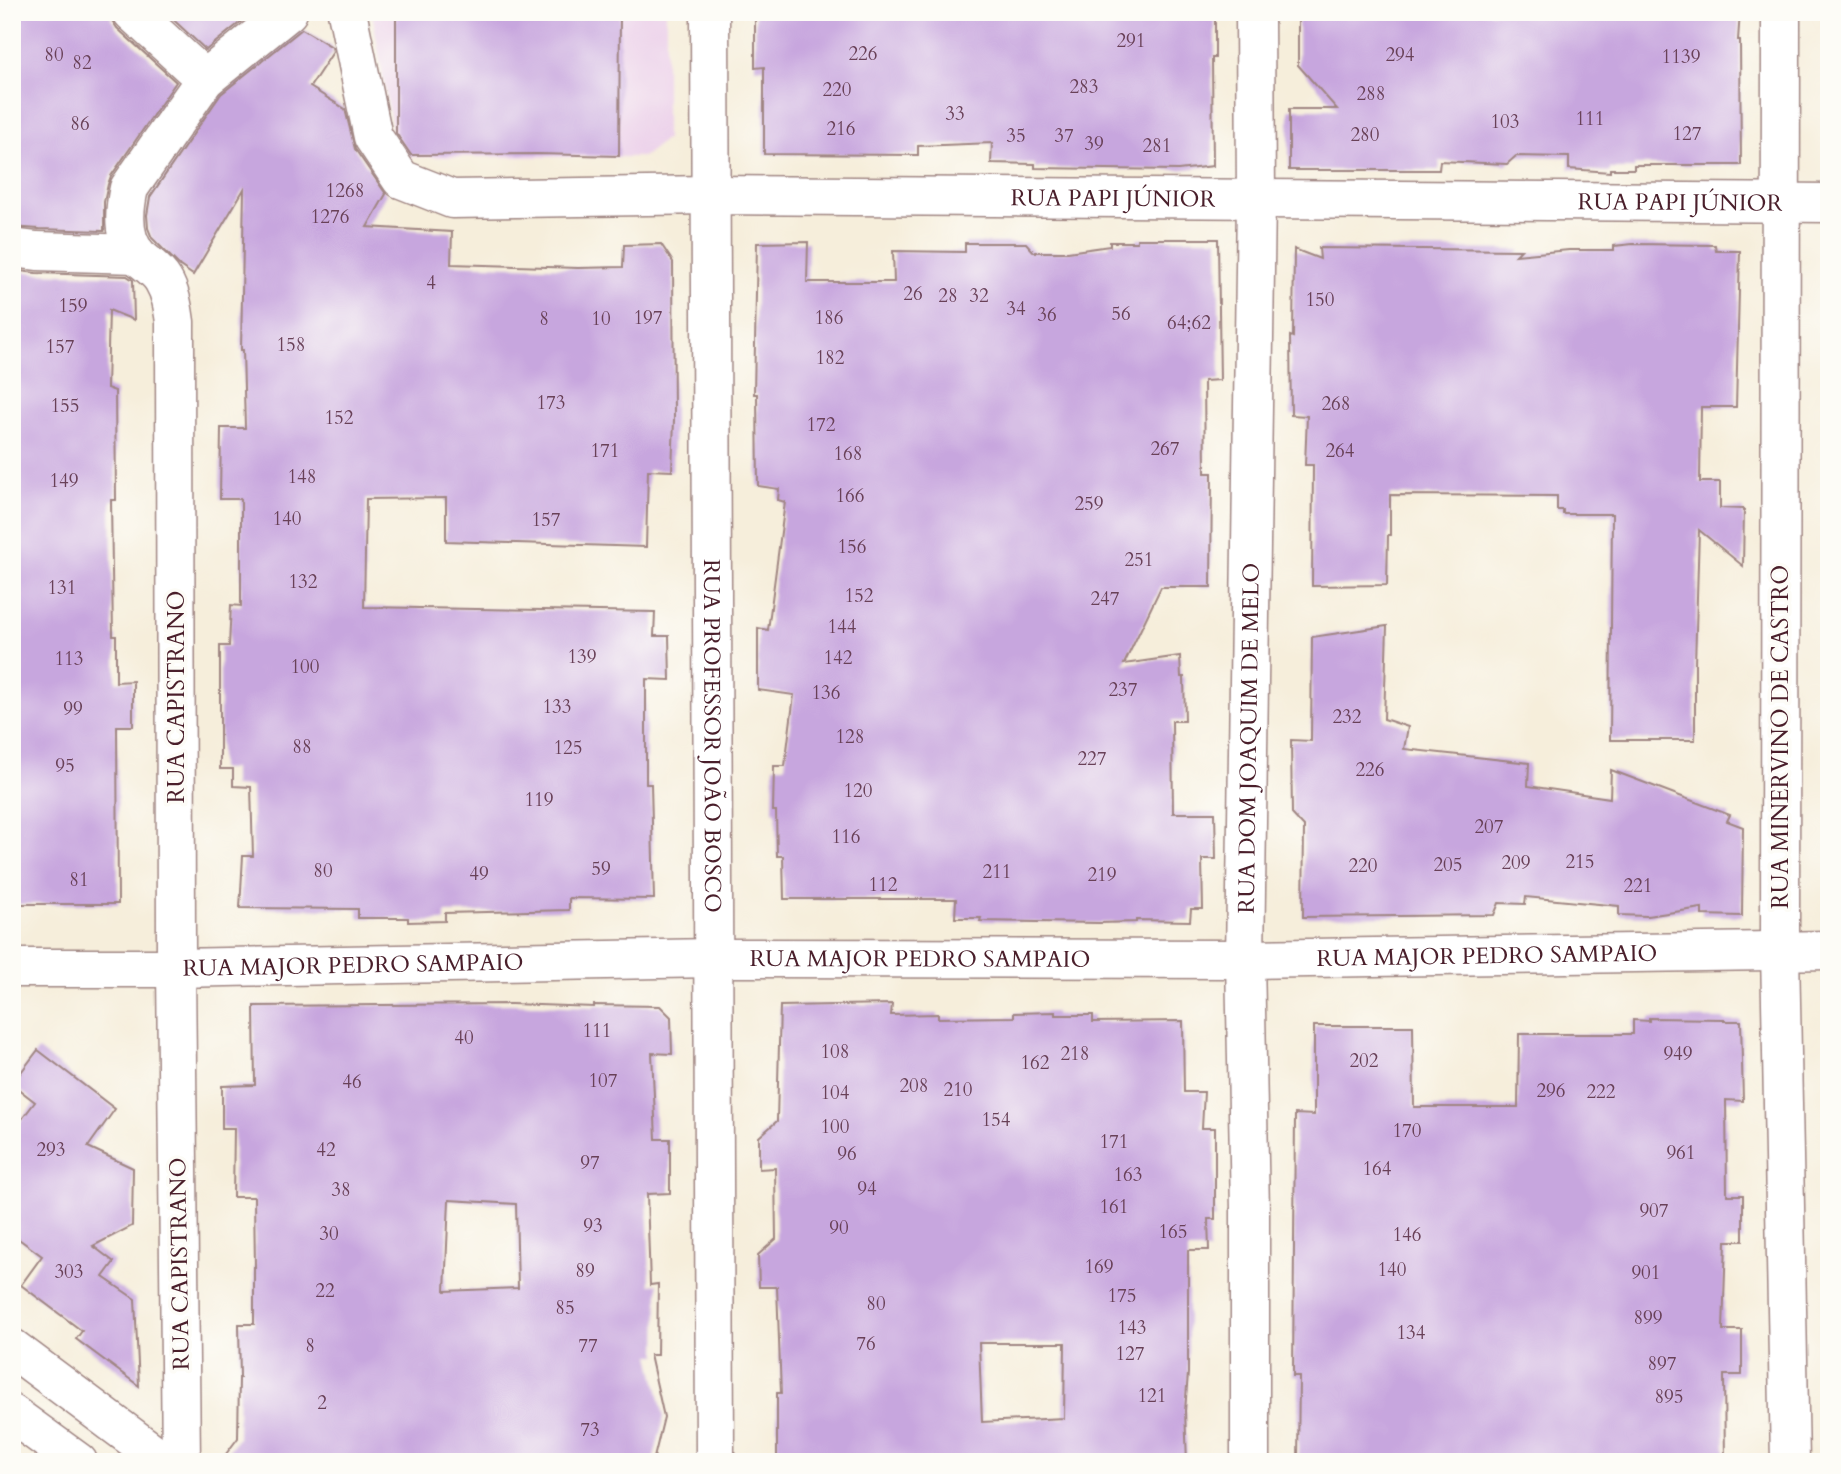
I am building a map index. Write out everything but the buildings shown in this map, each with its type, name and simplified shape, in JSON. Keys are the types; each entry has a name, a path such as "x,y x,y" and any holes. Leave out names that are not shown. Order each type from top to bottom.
{"street":[{"path":"132,12 205,79"},
{"name":"RUA CAPISTRANO","path":"181,1462 176,968 176,322 172,300 162,277 136,254 126,232 124,208 130,188 205,79 288,12"},
{"name":"RUA PAPI JÚNIOR","path":"347,12 373,137 401,179 452,199 710,195 1829,203"},
{"name":"RUA PROFESSOR JOÃO BOSCO","path":"710,12 715,1462"},
{"name":"RUA DOM JOAQUIM DE MELO","path":"1250,1462 1250,1211 1245,959 1255,12"},
{"name":"RUA MINERVINO DE CASTRO","path":"1782,12 1780,951 1790,1462"},
{"path":"12,248 136,254"},
{"name":"RUA MAJOR PEDRO SAMPAIO","path":"12,968 176,968 713,958 1245,959 1829,950"},
{"path":"12,1348 165,1462"},
{"path":"12,1414 78,1462"}],"shaded area":[{"path":"372,12 666,12 666,139 643,157 410,157 394,140"}]}
